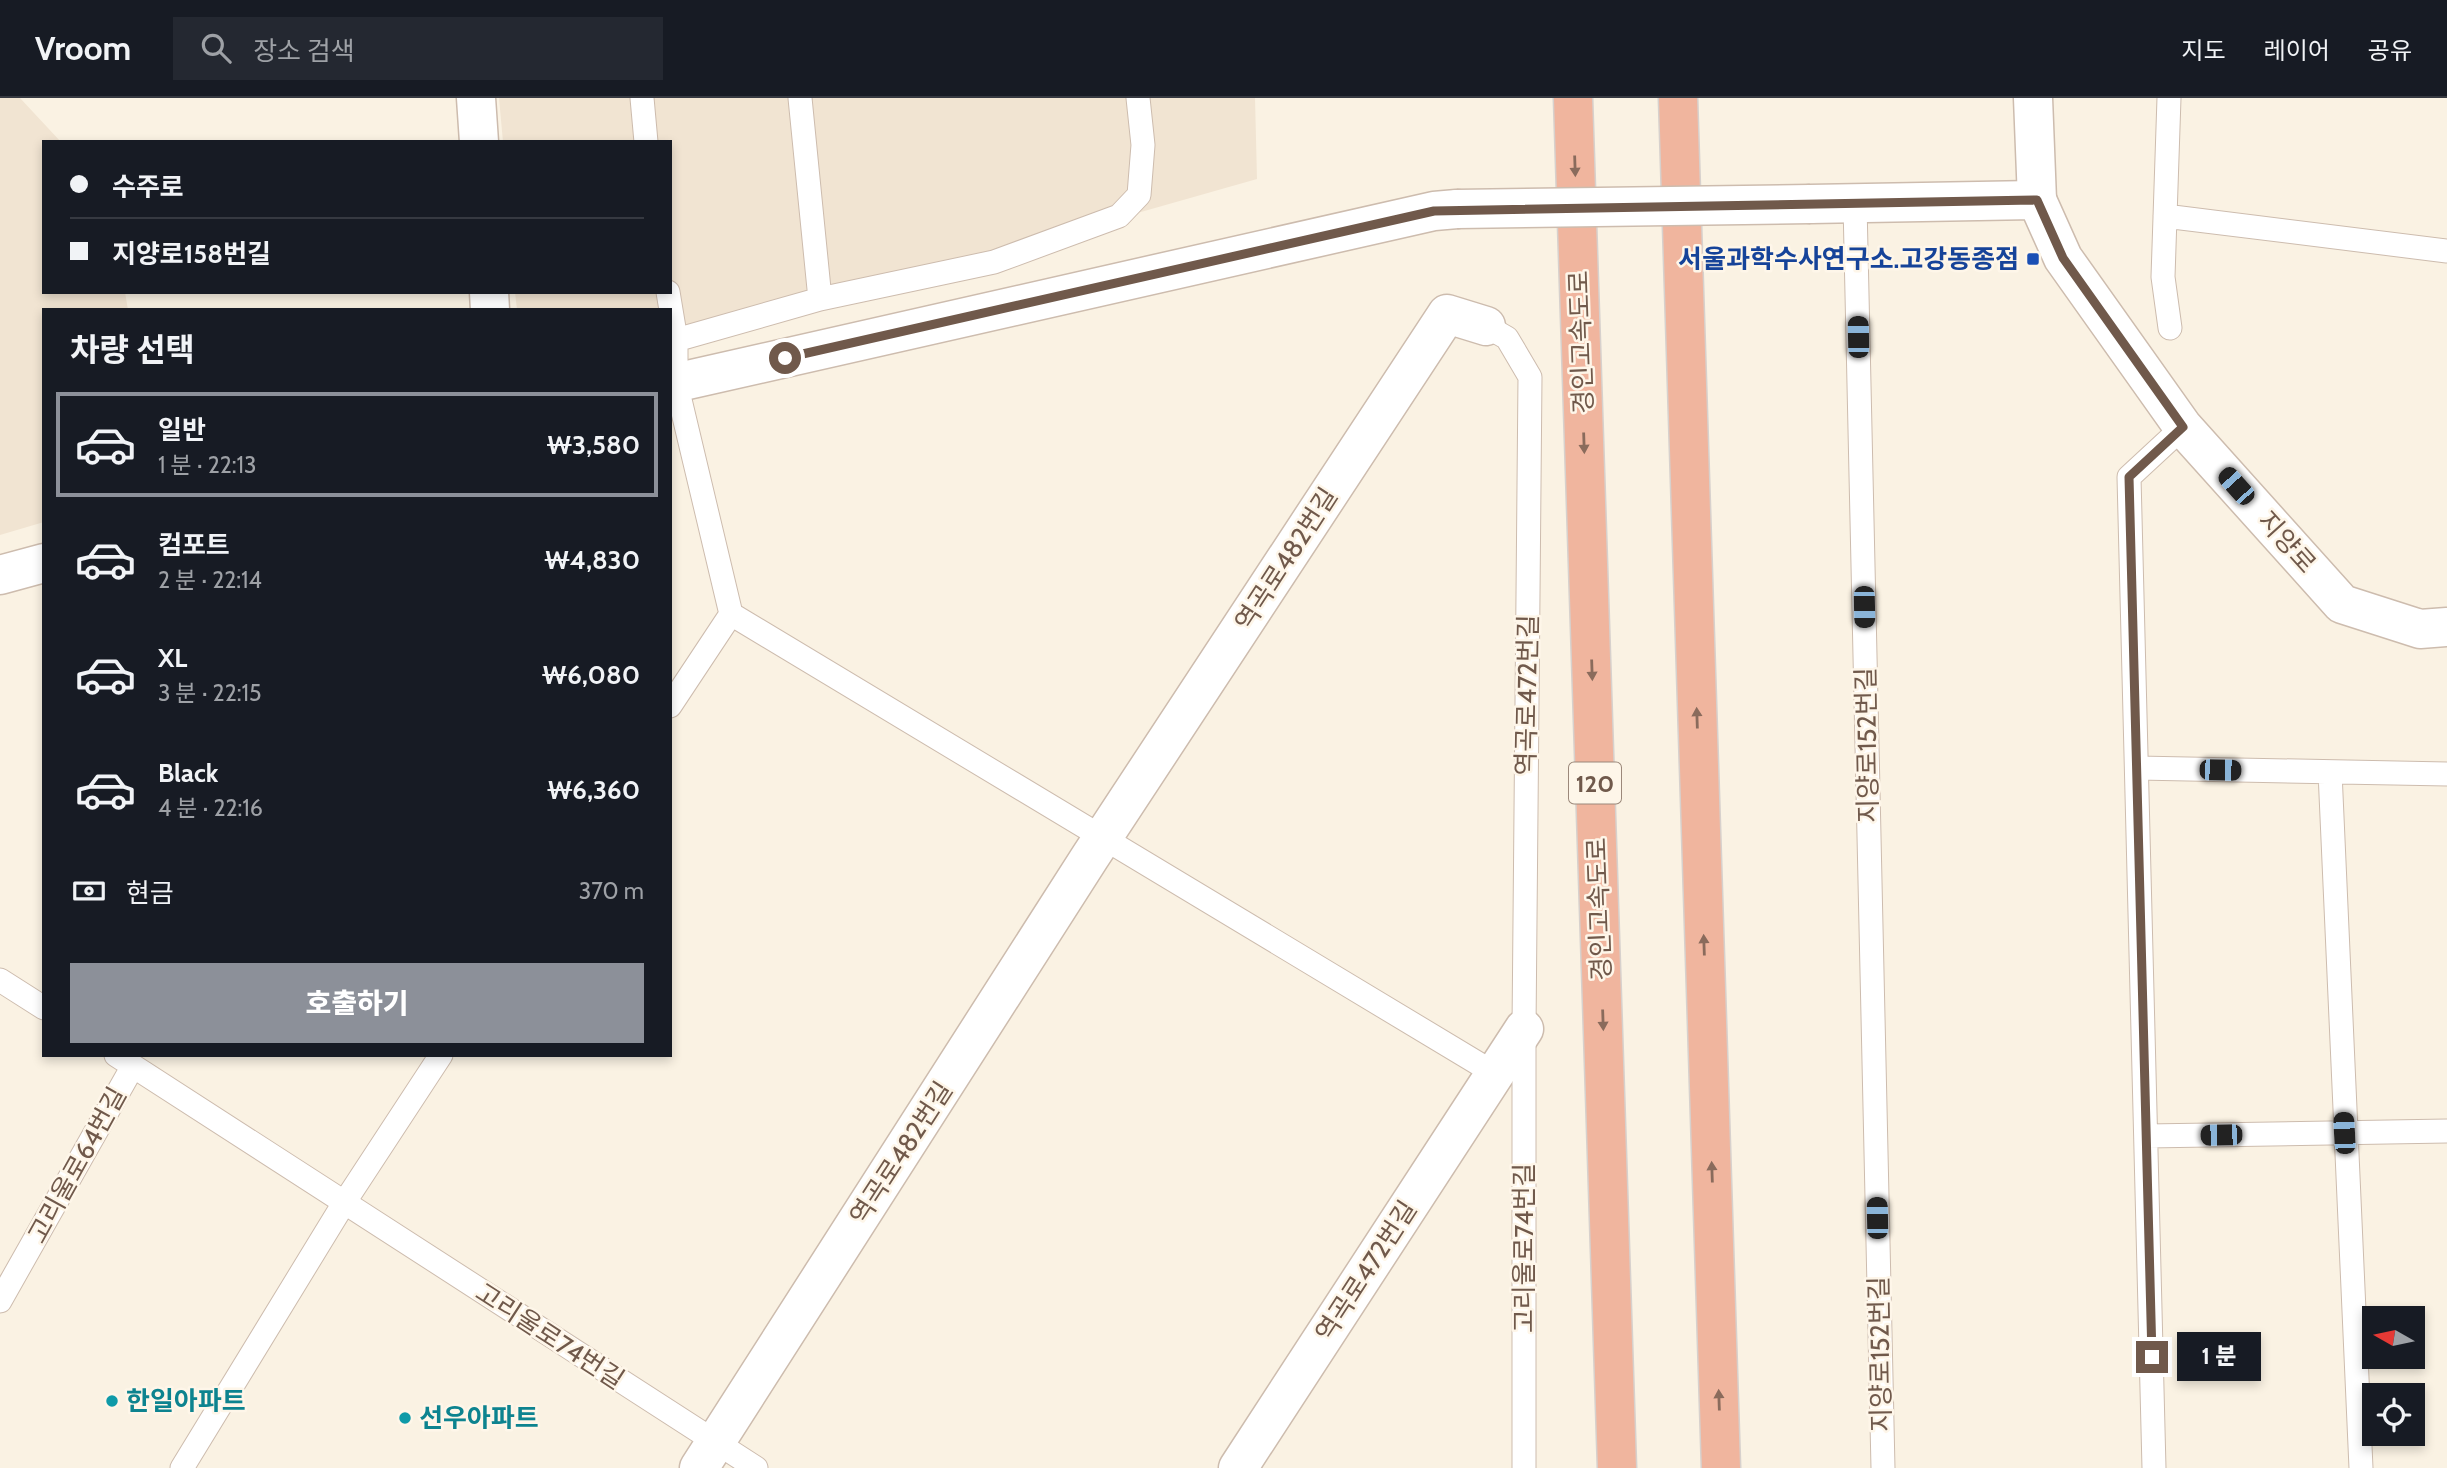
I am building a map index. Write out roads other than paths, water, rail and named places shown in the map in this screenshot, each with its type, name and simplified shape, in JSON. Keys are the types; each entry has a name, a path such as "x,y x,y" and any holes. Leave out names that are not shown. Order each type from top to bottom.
{"highway":[{"name":"경인고속도로","path":"1573,98 1617,1468"},
{"path":"1678,98 1721,1468"}],"street":[{"path":"476,98 479,140"},
{"name":"지양로","path":"2033,98 2037,200 2063,258 2183,427 2342,604 2420,629 2447,627"},
{"path":"673,383 1434,211 2037,200"},
{"name":"역곡로482번길","path":"707,1455 1103,838 1447,314 1486,326"},
{"path":"0,575 42,563"},
{"name":"역곡로472번길","path":"1238,1468 1524,1029"}],"lane":[{"path":"642,98 646,140"},
{"path":"800,98 820,299"},
{"path":"676,340 820,299 993,261 1119,216 1139,195 1143,145 1139,98"},
{"path":"2169,98 2163,277 2170,328"},
{"name":"지양로152번길","path":"1855,204 1883,1468"},
{"path":"2165,216 2447,251"},
{"path":"672,316 676,340 673,383 731,614 1494,1073"},
{"name":"역곡로472번길","path":"1486,326 1507,338 1530,377 1524,1029"},
{"path":"2154,1468 2129,477 2183,427"},
{"path":"672,703 731,614"},
{"path":"2138,768 2447,774"},
{"path":"2330,772 2361,1468"},
{"path":"0,980 42,1008"},
{"name":"고리울로74번길","path":"1524,1029 1524,1468"},
{"path":"182,1468 344,1203 440,1057"},
{"name":"고리울로74번길","path":"125,1061 344,1203 707,1455 755,1468"},
{"name":"고리울로64번길","path":"0,1301 125,1061"},
{"path":"2147,1136 2447,1131"}],"place":[{"name":"서울과학수사연구소.고강동종점","path":"2033,259"},
{"name":"한일아파트","path":"112,1401"},
{"name":"선우아파트","path":"405,1418"}]}
